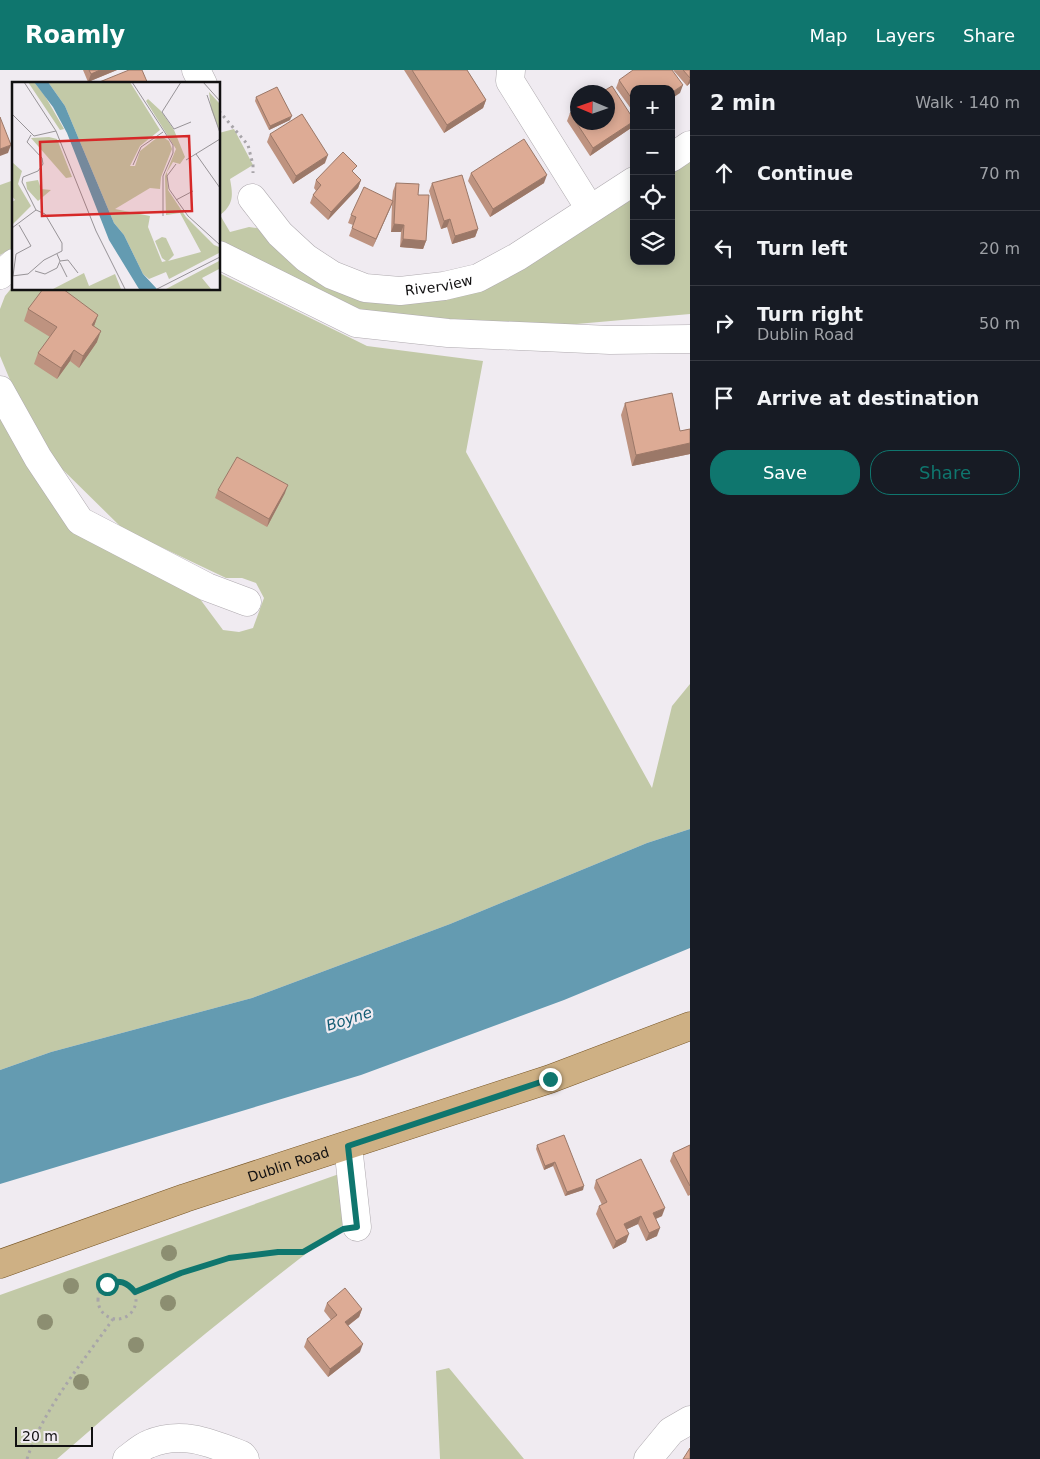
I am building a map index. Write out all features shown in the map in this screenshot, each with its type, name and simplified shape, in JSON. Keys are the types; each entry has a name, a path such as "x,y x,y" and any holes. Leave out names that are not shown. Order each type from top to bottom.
{"main road":[{"name":"Dublin Road","path":"0,1264 185,1198 550,1079 690,1026"}],"street":[{"path":"196,70 202,82"},
{"path":"511,70 510,81 590,209"},
{"path":"675,155 690,145"},
{"name":"Riverview","path":"252,198 280,234 306,258 332,275 365,288 400,291 444,286 478,278 516,258 630,184"},
{"path":"220,254 356,322 448,333 610,340 690,339"},
{"path":"0,275 12,265"},
{"path":"0,390 38,458 80,521 207,587 247,602"},
{"path":"348,1146 357,1227"},
{"path":"648,1459 671,1431 690,1420"},
{"path":"127,1459 149,1444 177,1437 205,1440 246,1459"}],"path":[{"path":"220,112 248,145 253,165 252,198"},
{"path":"135,1292 181,1273 229,1258 278,1252 303,1252 343,1229 357,1227"},
{"path":"120,1281 126,1283 135,1292 136,1304 130,1314 119,1319 107,1316 98,1306 97,1300 102,1288 107,1284 120,1281"},
{"path":"27,1459 32,1442 48,1413 113,1319"}],"green space":[{"path":"234,129 253,165 230,179 232,190 230,203 220,215 220,133"},
{"path":"690,159 690,314 554,326 503,326 363,310 330,298 220,244 220,215 230,232 249,227 257,228 288,260 325,286 369,302 405,303 451,299 491,285 630,200 630,265 675,265 675,169"},
{"path":"12,181 12,248 0,255 0,185"},
{"path":"220,273 367,346 483,361 466,452 652,788 672,706 690,684 690,829 647,843 450,924 252,998 51,1052 0,1070 0,419 70,527 200,599 223,630 239,632 253,628 264,598 256,583 242,578 226,578 123,529 59,466 18,399 0,356 0,309 5,296 12,287 12,290 220,290"},
{"path":"339,1174 344,1224 199,1339 57,1459 0,1459 0,1295"},
{"path":"449,1368 524,1459 440,1459 436,1371"}],"water":[{"name":"Boyne","path":"690,829 690,948 564,1000 361,1075 0,1184 0,1070 51,1052 252,998 450,924 647,843"}],"building":[{"path":"89,70 100,70 91,74"},
{"path":"129,70 142,70 147,82 99,82"},
{"path":"412,70 467,70 486,100 447,125"},
{"path":"633,70 672,70 683,85 675,90 675,85 630,85 630,96 619,80"},
{"path":"683,70 690,70 690,78"},
{"path":"277,87 292,116 270,126 256,97"},
{"path":"615,91 630,114 630,124 593,148 581,130 615,130"},
{"path":"302,114 328,155 296,176 270,134"},
{"path":"0,117 11,145 0,149"},
{"path":"524,139 547,175 493,209 471,173"},
{"path":"343,152 357,166 352,171 361,180 331,212 313,195 321,185 316,180"},
{"path":"462,175 478,229 455,236 450,219 444,221 432,183"},
{"path":"396,183 419,184 418,195 429,195 426,241 403,239 404,225 394,224"},
{"path":"364,187 393,201 376,239 352,228 356,217 351,215"},
{"path":"42,290 64,290 98,315 92,325 101,331 83,356 74,350 61,368 38,353 57,327 28,309"},
{"path":"672,393 680,431 690,429 690,443 636,455 625,403"},
{"path":"237,457 288,485 269,519 218,490"},
{"path":"564,1135 584,1186 567,1192 555,1162 545,1166 537,1145"},
{"path":"690,1145 690,1186 673,1153"},
{"path":"641,1159 665,1208 653,1213 660,1228 649,1233 641,1216 624,1224 629,1234 616,1241 599,1206 607,1202 596,1180"},
{"path":"345,1288 362,1309 345,1322 363,1344 330,1369 307,1339 337,1315 327,1303"},
{"path":"690,1448 690,1459 683,1459"}],"route":[{"path":"107,1284 113,1281 120,1281 126,1283 135,1292 181,1273 229,1258 278,1252 303,1252 343,1229 357,1227 348,1146 550,1079"}]}
